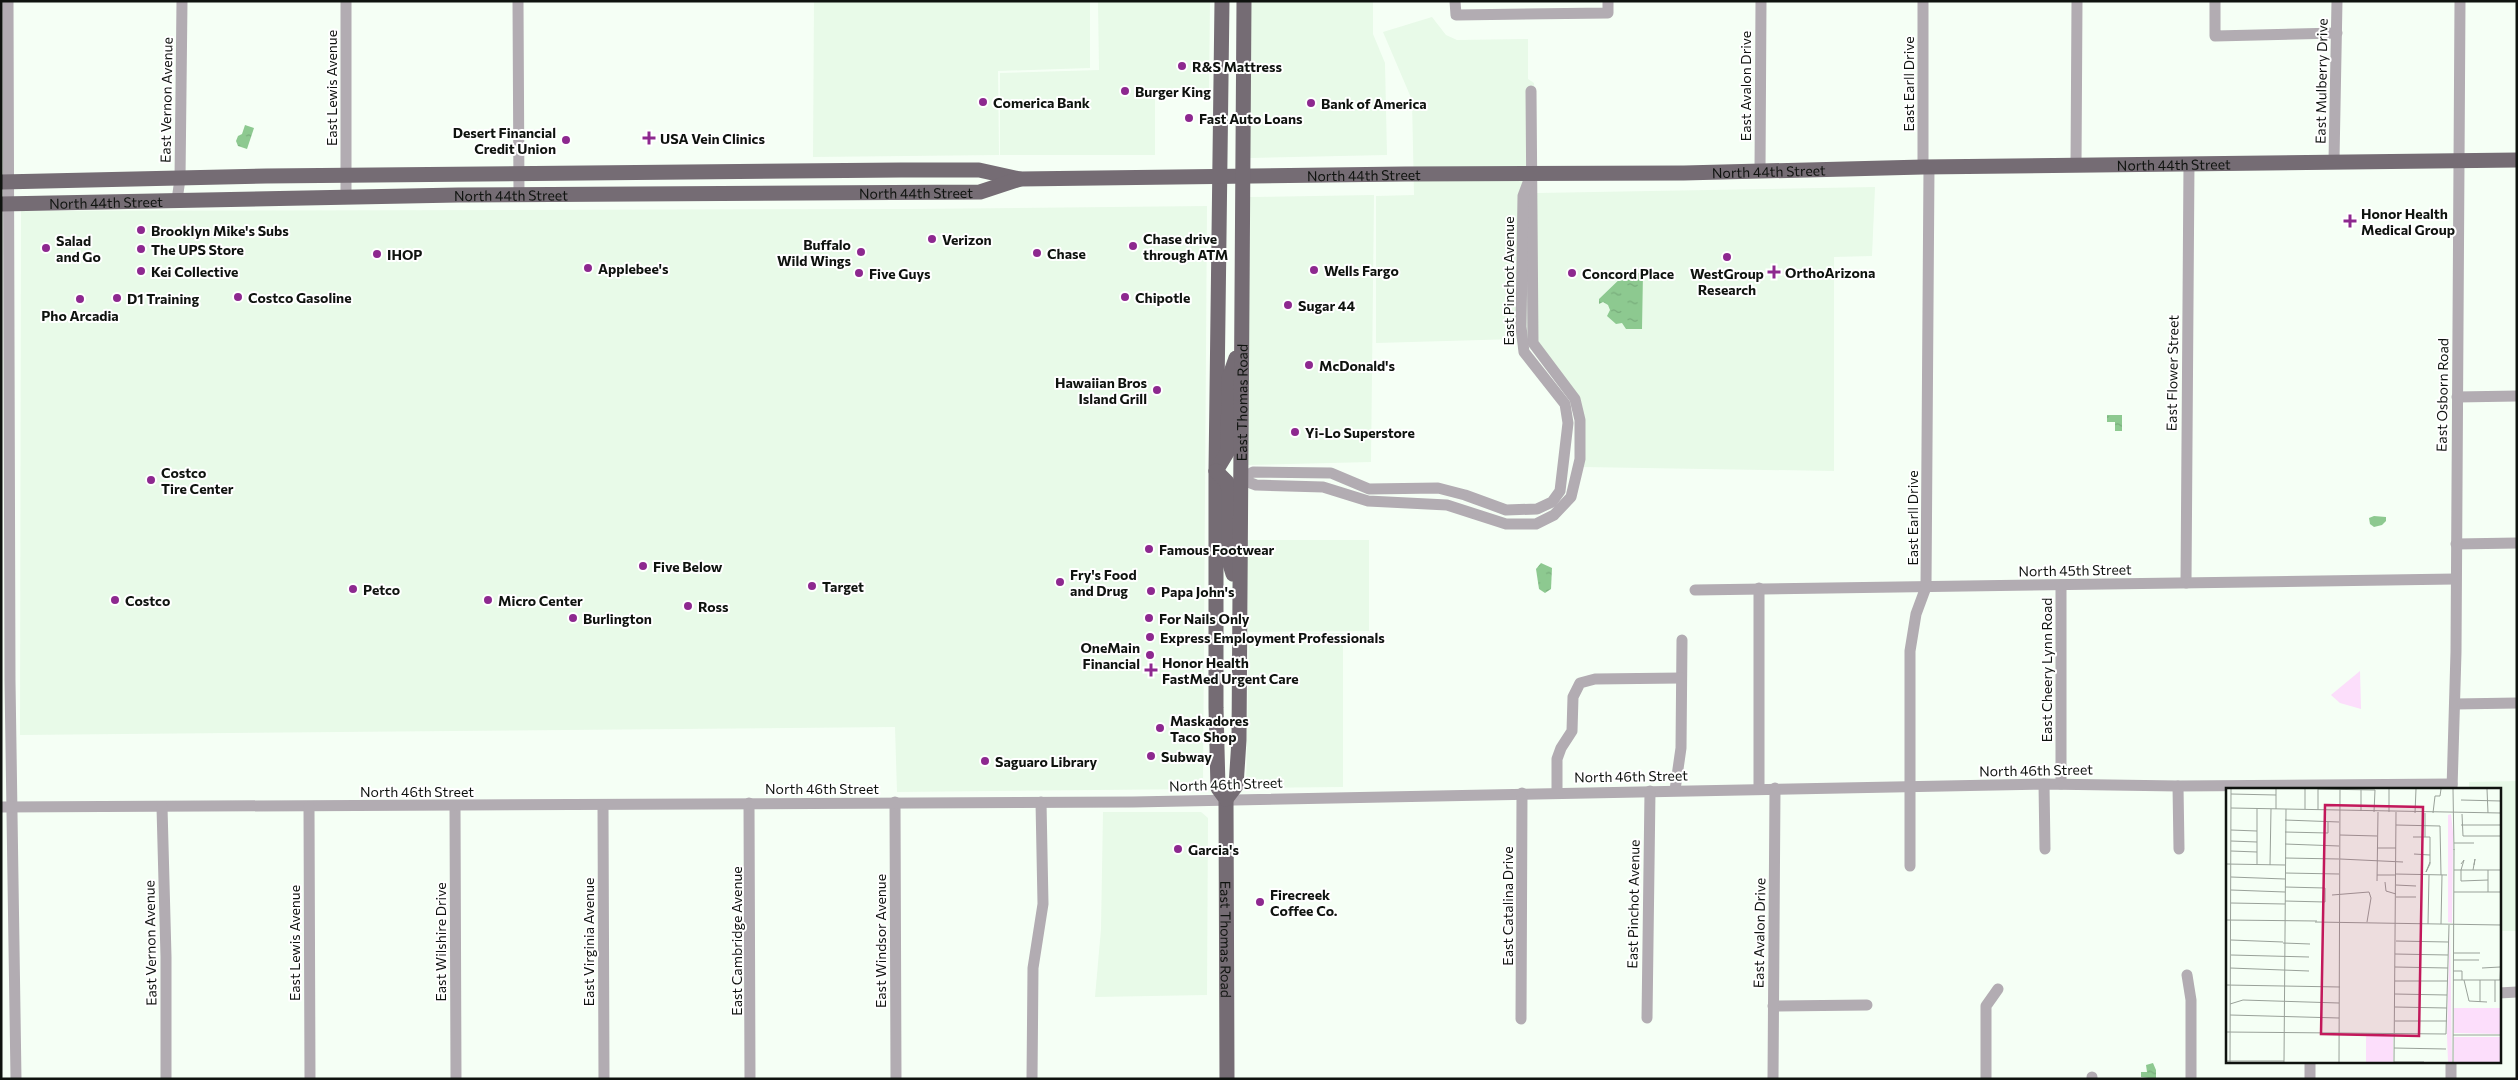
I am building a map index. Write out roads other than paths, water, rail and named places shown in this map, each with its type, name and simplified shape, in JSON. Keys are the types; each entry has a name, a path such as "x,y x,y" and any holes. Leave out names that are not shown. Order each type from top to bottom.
{"main road":[{"name":"East Thomas Road","path":"1222,1 1216,471 1218,788 1226,799 1227,1079"},
{"name":"East Thomas Road","path":"1226,799 1236,786 1237,777 1244,1"},
{"name":"North 44th Street","path":"4,182 620,172 979,170 1020,180 1532,174 2334,160 2517,160"},
{"name":"North 44th Street","path":"5,204 346,197 980,192 1020,180"},
{"path":"1240,594 1229,561 1229,490 1227,482 1216,471 1228,451 1229,378 1241,343"}],"street":[{"path":"8,1 4,182 6,807 16,1079"},
{"name":"East Vernon Avenue","path":"177,200 180,178 182,1"},
{"name":"East Lewis Avenue","path":"346,1 346,197"},
{"path":"518,1 519,195"},
{"path":"1456,1 1456,15 1608,13 1608,1"},
{"name":"East Avalon Drive","path":"1760,170 1761,1"},
{"name":"East Earll Drive","path":"1910,866 1910,651 1916,614 1926,587 1926,167 1923,1"},
{"path":"2076,165 2077,1"},
{"path":"2215,1 2214,36 2337,33"},
{"name":"East Mulberry Drive","path":"2334,160 2337,1"},
{"name":"East Osborn Road","path":"2452,786 2460,160 2460,1"},
{"name":"East Pinchot Avenue","path":"1240,479 1256,486 1323,486 1368,501 1447,505 1506,524 1536,524 1560,510 1571,497 1580,459 1580,420 1575,399 1533,343 1531,91"},
{"name":"East Flower Street","path":"2186,583 2189,163"},
{"path":"620,172 620,194"},
{"name":"East Pinchot Avenue","path":"1240,479 1253,472 1331,473 1369,489 1438,488 1465,495 1506,510 1537,508 1552,502 1560,490 1568,423 1564,404 1524,352 1523,196 1532,174"},
{"path":"2457,397 2517,396"},
{"path":"2456,544 2517,543"},
{"name":"North 45th Street","path":"1695,590 2455,579"},
{"name":"East Cheery Lynn Road","path":"2060,585 2062,784"},
{"path":"1759,588 1759,788"},
{"path":"1675,790 1681,748 1682,640"},
{"path":"1557,792 1557,759 1560,748 1572,731 1573,697 1580,683 1595,679 1681,678"},
{"path":"2454,704 2517,703"},
{"path":"2044,784 2044,849"},
{"name":"North 46th Street","path":"6,807 1042,802 2044,784 2313,787 2452,786"},
{"path":"2178,786 2179,849"},
{"name":"East Avalon Drive","path":"1773,1079 1775,788"},
{"name":"East Pinchot Avenue","path":"1647,1018 1650,791"},
{"name":"East Catalina Drive","path":"1521,1019 1522,793"},
{"name":"East Windsor Avenue","path":"896,802 896,1079"},
{"path":"1032,1079 1033,968 1043,904 1042,802"},
{"name":"East Cambridge Avenue","path":"750,803 750,1079"},
{"name":"East Virginia Avenue","path":"603,805 604,1079"},
{"name":"East Wilshire Drive","path":"454,806 456,1079"},
{"name":"East Vernon Avenue","path":"162,807 166,957 166,1079"},
{"name":"East Lewis Avenue","path":"309,807 310,1079"},
{"path":"2187,975 2192,1000 2191,1079"},
{"path":"1986,1079 1986,1006 1998,989"},
{"path":"2500,992 2517,992"},
{"path":"1773,1006 1867,1005"},
{"path":"2310,1062 2310,1079"},
{"path":"2451,1062 2451,1079"}],"water":[{"path":"245,125 254,128 247,149 238,146 236,141 238,136 242,134"},
{"path":"1626,273 1643,273 1642,329 1626,329 1622,323 1616,324 1607,316 1610,310 1608,305 1603,302 1599,304 1599,299"},
{"path":"2107,415 2122,415 2122,431 2115,431 2115,422 2107,422"},
{"path":"2374,516 2386,517 2386,521 2382,525 2374,527 2370,524 2369,518"},
{"path":"1541,563 1552,568 1551,589 1545,593 1539,589 1536,569"},
{"path":"2153,1063 2156,1070 2156,1079 2141,1077 2141,1072 2147,1072 2146,1065"}],"place":[{"name":"R&S Mattress","path":"1182,66"},
{"name":"Burger King","path":"1125,91"},
{"name":"Comerica Bank","path":"983,102"},
{"name":"Bank of America","path":"1311,103"},
{"name":"Fast Auto Loans","path":"1189,118"},
{"name":"USA Vein Clinics","path":"649,138"},
{"name":"Desert Financial Credit Union","path":"566,140"},
{"name":"Honor Health Medical Group","path":"2350,221"},
{"name":"Brooklyn Mike's Subs","path":"141,230"},
{"name":"Verizon","path":"932,239"},
{"name":"Chase drive through ATM","path":"1133,246"},
{"name":"Salad and Go","path":"46,248"},
{"name":"The UPS Store","path":"141,249"},
{"name":"Buffalo Wild Wings","path":"861,252"},
{"name":"Chase","path":"1037,253"},
{"name":"IHOP","path":"377,254"},
{"name":"WestGroup Research","path":"1727,257"},
{"name":"Applebee's","path":"588,268"},
{"name":"Wells Fargo","path":"1314,270"},
{"name":"Kei Collective","path":"141,271"},
{"name":"OrthoArizona","path":"1774,272"},
{"name":"Five Guys","path":"859,273"},
{"name":"Concord Place","path":"1572,273"},
{"name":"Costco Gasoline","path":"238,297"},
{"name":"Chipotle","path":"1125,297"},
{"name":"D1 Training","path":"117,298"},
{"name":"Pho Arcadia","path":"80,299"},
{"name":"Sugar 44","path":"1288,305"},
{"name":"McDonald's","path":"1309,365"},
{"name":"Hawaiian Bros Island Grill","path":"1157,390"},
{"name":"Yi-Lo Superstore","path":"1295,432"},
{"name":"Costco Tire Center","path":"151,480"},
{"name":"Famous Footwear","path":"1149,549"},
{"name":"Five Below","path":"643,566"},
{"name":"Fry's Food and Drug","path":"1060,582"},
{"name":"Target","path":"812,586"},
{"name":"Petco","path":"353,589"},
{"name":"Papa John's","path":"1151,591"},
{"name":"Costco","path":"115,600"},
{"name":"Micro Center","path":"488,600"},
{"name":"Ross","path":"688,606"},
{"name":"Burlington","path":"573,618"},
{"name":"For Nails Only","path":"1149,618"},
{"name":"Express Employment Professionals","path":"1150,637"},
{"name":"OneMain Financial","path":"1150,655"},
{"name":"Honor Health FastMed Urgent Care","path":"1151,670"},
{"name":"Maskadores Taco Shop","path":"1160,728"},
{"name":"Subway","path":"1151,756"},
{"name":"Saguaro Library","path":"985,761"},
{"name":"Garcia's","path":"1178,849"},
{"name":"Firecreek Coffee Co.","path":"1260,902"}]}
